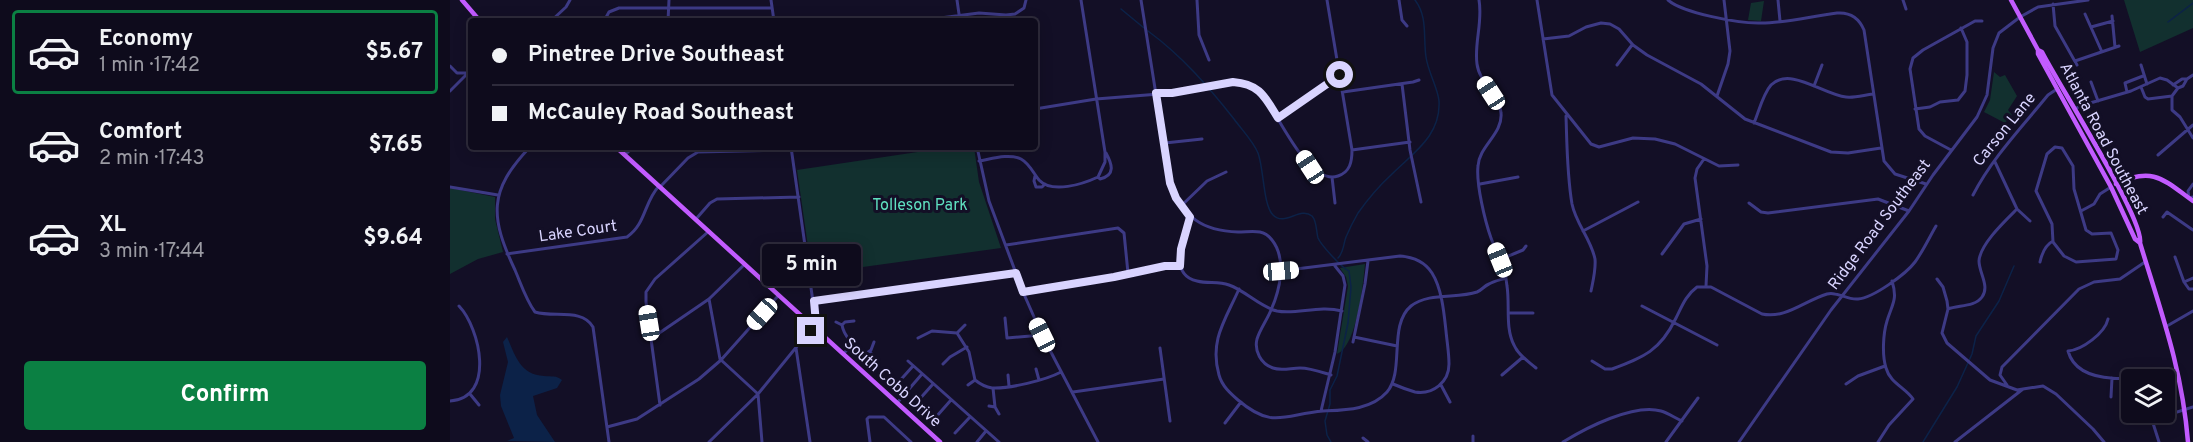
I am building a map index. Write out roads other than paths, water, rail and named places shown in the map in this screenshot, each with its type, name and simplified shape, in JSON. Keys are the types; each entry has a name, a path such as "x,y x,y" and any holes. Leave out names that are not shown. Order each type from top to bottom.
{"main road":[{"path":"462,0 477,18"},
{"name":"Atlanta Road Southeast","path":"2011,0 2057,89 2114,186"},
{"name":"Atlanta Road Southeast","path":"2038,50 2042,52 2075,109 2114,186 2135,239 2140,243 2167,326 2179,372 2188,442"},
{"name":"South Cobb Drive","path":"619,150 940,442"},
{"path":"2114,186 2137,176 2151,175 2166,181 2192,199"}],"street":[{"path":"554,18 570,0"},
{"path":"668,18 669,0"},
{"path":"771,0 774,18"},
{"path":"957,0 959,16"},
{"path":"942,18 979,13 1015,14 1024,8 1026,0"},
{"path":"1081,0 1105,152 1105,162 1098,177"},
{"path":"1142,0 1170,183 1181,206 1190,217 1209,228 1239,232 1259,231 1268,236 1277,248 1281,271 1279,287 1272,309 1257,341 1257,350 1263,362 1274,369 1302,368 1331,375"},
{"path":"1197,0 1199,35 1209,60"},
{"path":"1038,109 1096,99 1172,93 1233,82 1242,83 1258,89 1268,101 1310,167 1322,176 1332,177 1344,173 1349,168 1352,150 1328,0"},
{"path":"1399,0 1402,20 1407,26"},
{"path":"1479,0 1480,21 1476,64 1482,79 1501,108 1502,115 1498,128 1479,161 1480,184 1487,226 1506,278 1509,327 1514,345 1536,368"},
{"path":"1537,0 1552,95 1565,114 1595,146 1606,146 1633,138 1655,139 1675,144 1719,166 1738,165"},
{"path":"1668,0 1685,10 1758,23 1842,12 1855,17 1864,30 1881,148 1886,165 1902,177 1927,184"},
{"path":"1717,96 1730,51 1724,0"},
{"path":"1778,0 1780,21"},
{"path":"1903,0 1906,9"},
{"path":"2088,0 2054,2 2053,17 2056,29 2076,63 2117,47 2112,16"},
{"name":"Ridge Road Southeast","path":"1739,442 1842,296 1909,211 1977,117 1984,102 1995,40 2003,30 2020,17 2054,2"},
{"path":"605,18 607,13 615,9 772,8"},
{"path":"2085,14 2102,52"},
{"path":"1952,150 1925,136 1918,124 1910,69 1913,58 1923,50 1975,21 1982,21"},
{"path":"2091,27 2113,21"},
{"path":"1543,39 1569,36 1586,27 1601,23 1619,29 1633,45 1662,64 1701,84 1745,119 1831,153 1844,154 1881,148"},
{"path":"1916,109 1940,102 1958,100 1965,91 1967,47 1961,28"},
{"path":"1617,65 1633,45"},
{"path":"1814,86 1822,65"},
{"path":"2141,65 2147,84"},
{"path":"450,66 457,73 468,71"},
{"path":"450,91 468,73"},
{"path":"1278,118 1340,75"},
{"path":"2193,75 2172,96 2172,110 2180,117 2193,138"},
{"path":"2127,92 2125,83 2143,76"},
{"path":"1754,123 1768,90 1776,81 1793,78 1845,97 1873,94"},
{"path":"2075,109 2162,78 2178,88"},
{"path":"2173,85 2182,79 2187,79"},
{"path":"1343,92 1419,80"},
{"path":"2091,82 2098,101"},
{"path":"1401,84 1421,202"},
{"name":"Carson Lane","path":"1973,195 1982,178 2048,95 2062,86"},
{"path":"2141,87 2148,99 2172,96"},
{"path":"1565,114 1572,204 1594,258 1595,268 1591,291"},
{"path":"2158,154 2193,125"},
{"path":"1165,143 1202,139"},
{"path":"1352,150 1410,142"},
{"path":"2055,147 2064,150 2073,166 2074,189 2081,211 2089,233 2112,233 2118,250 2116,259 2076,262 2064,256 2053,241 2052,224 2036,191 2047,154 2055,147"},
{"path":"527,150 507,174 499,195 497,222 507,254 535,312 583,316 590,321 593,327 609,442"},
{"path":"625,155 630,150"},
{"name":"Lake Court","path":"507,254 627,237 640,226 649,198 685,161 698,152 744,150"},
{"path":"709,442 758,394 814,327 816,318 814,301 791,150"},
{"path":"977,150 989,201 1023,292 1042,335 1098,442"},
{"path":"979,161 1014,157 1026,163 1044,184 1057,187 1098,177 1106,178 1112,167 1105,152"},
{"path":"1704,159 1697,169 1695,178 1707,266 1706,286"},
{"path":"1995,162 2017,209 2030,221"},
{"path":"1181,206 1207,181 1226,172"},
{"path":"1036,175 1034,181 1036,187 1042,187 1044,184"},
{"path":"1332,177 1335,203"},
{"path":"1480,184 1518,177"},
{"path":"2192,199 2188,191 2193,184"},
{"path":"2081,211 2094,204 2100,194 2114,186"},
{"path":"450,187 499,195"},
{"path":"696,219 710,203 717,199 799,197"},
{"path":"1749,203 1761,212 1768,213 1878,199 1909,211"},
{"path":"1583,231 1638,202"},
{"path":"1948,309 1976,303 1982,298 1985,289 1980,256 2002,224 2017,209"},
{"path":"2163,217 2167,212 2193,230"},
{"path":"1190,217 1181,249 1180,266 1185,276 1196,281 1219,282 1239,289 1272,309 1284,312 1313,308 1341,311"},
{"path":"1662,254 1684,224 1701,219"},
{"path":"1592,361 1605,369 1612,369 1653,352 1664,340 1690,291 1697,287 1706,286 1762,315 1770,316 1787,312 1827,294 1834,293 1850,299 1870,296 1915,262 1936,226"},
{"path":"1006,245 1118,228 1124,233 1128,273"},
{"path":"660,405 646,302 648,287 709,231"},
{"path":"2040,262 2043,252 2053,241"},
{"path":"1500,260 1523,250 1526,246"},
{"path":"1281,271 1400,256 1415,259 1433,274 1440,297 1449,365 1448,374 1442,385 1429,391 1420,392 1393,384"},
{"path":"2175,257 2184,282 2189,289 2193,288"},
{"path":"1353,342 1368,261"},
{"path":"2007,385 2000,375 2002,366 2079,290 2094,282 2120,279 2145,262"},
{"path":"652,338 709,299 744,264"},
{"path":"1023,292 1174,264 1180,266"},
{"path":"1321,411 1331,375 1345,282 1335,266"},
{"path":"814,301 1016,273"},
{"path":"1239,289 1219,329 1216,348 1218,374 1222,383 1241,402 1267,418 1292,418 1369,404 1381,398 1393,384 1402,321 1408,309 1419,302 1478,291 1506,278"},
{"path":"2184,282 2193,278"},
{"path":"1937,279 1945,294 1948,309 1942,333 1947,343 1990,380 2017,390 2036,387 2049,389 2082,418 2104,442"},
{"path":"1878,442 1888,425 1913,399 1893,380 1885,366 1887,322 1896,297 1892,281"},
{"path":"607,427 637,419 699,379 721,360 778,296"},
{"path":"709,299 717,353 721,360 758,394 762,442"},
{"path":"450,400 462,399 470,394 479,381 479,363 474,334 465,312 459,306"},
{"path":"1642,306 1717,345"},
{"path":"2167,326 2193,311"},
{"path":"1509,313 1533,314"},
{"path":"1005,318 1008,338 1042,335"},
{"path":"2108,319 2102,331 2076,350 2068,351 2088,374 2132,379 2179,372"},
{"path":"842,325 845,322 854,321"},
{"path":"836,322 842,325 844,332 854,343 865,352 870,352 875,358"},
{"path":"957,333 965,325"},
{"path":"918,338 932,331 957,333"},
{"path":"957,333 966,347 975,380 983,386 993,388 1009,386 1039,380 1061,372"},
{"path":"1354,337 1397,346"},
{"path":"870,352 874,342"},
{"path":"843,354 854,343"},
{"path":"943,364 966,347"},
{"path":"796,348 810,442"},
{"path":"1160,348 1170,421"},
{"path":"1502,375 1523,357"},
{"path":"908,361 997,442"},
{"path":"896,385 913,366"},
{"path":"1846,384 1858,376 1885,366"},
{"path":"1036,369 1039,380"},
{"path":"897,403 922,374"},
{"path":"1008,375 1009,386"},
{"path":"2111,397 2112,378"},
{"path":"1073,392 1164,379"},
{"path":"968,385 975,380"},
{"path":"916,402 933,384"},
{"path":"1442,385 1450,402"},
{"path":"993,388 995,407 999,414"},
{"path":"1955,442 2023,389"},
{"path":"470,394 479,405"},
{"path":"1666,442 1698,398"},
{"path":"936,417 951,400"},
{"path":"1225,423 1241,402"},
{"path":"989,406 995,407"},
{"path":"2159,442 2152,420 2185,409 2193,409"},
{"path":"1563,442 1594,426 1639,410 1661,411 1682,421"},
{"path":"870,442 867,419 878,416 883,416 911,442"},
{"path":"955,433 970,417"},
{"path":"977,442 986,431"},
{"path":"1473,436 1473,442"},
{"path":"904,442 908,438"},
{"path":"1363,438 1368,442"}],"water":[{"path":"507,337 516,357 529,372 562,380 557,388 533,396 537,415 555,442 507,441 514,438 501,406 500,395 508,362 503,342"}],"waterway":[{"path":"1338,258 1358,213 1382,184 1424,143 1435,124 1439,101 1427,63 1422,13 1415,0"},
{"path":"2168,22 2193,3"},
{"path":"1121,9 1144,28"},
{"path":"1148,31 1194,72 1253,144 1260,160 1267,203 1273,215 1282,219 1303,213 1312,216 1320,241 1327,251 1349,271 1351,287 1348,323 1337,376 1330,390 1330,404 1325,421 1327,435 1331,442"},
{"path":"1923,442 1957,387 1972,354 1976,336 1999,301 2014,266"}],"park label":[{"name":"Tolleson Park","path":"920,206"}]}
